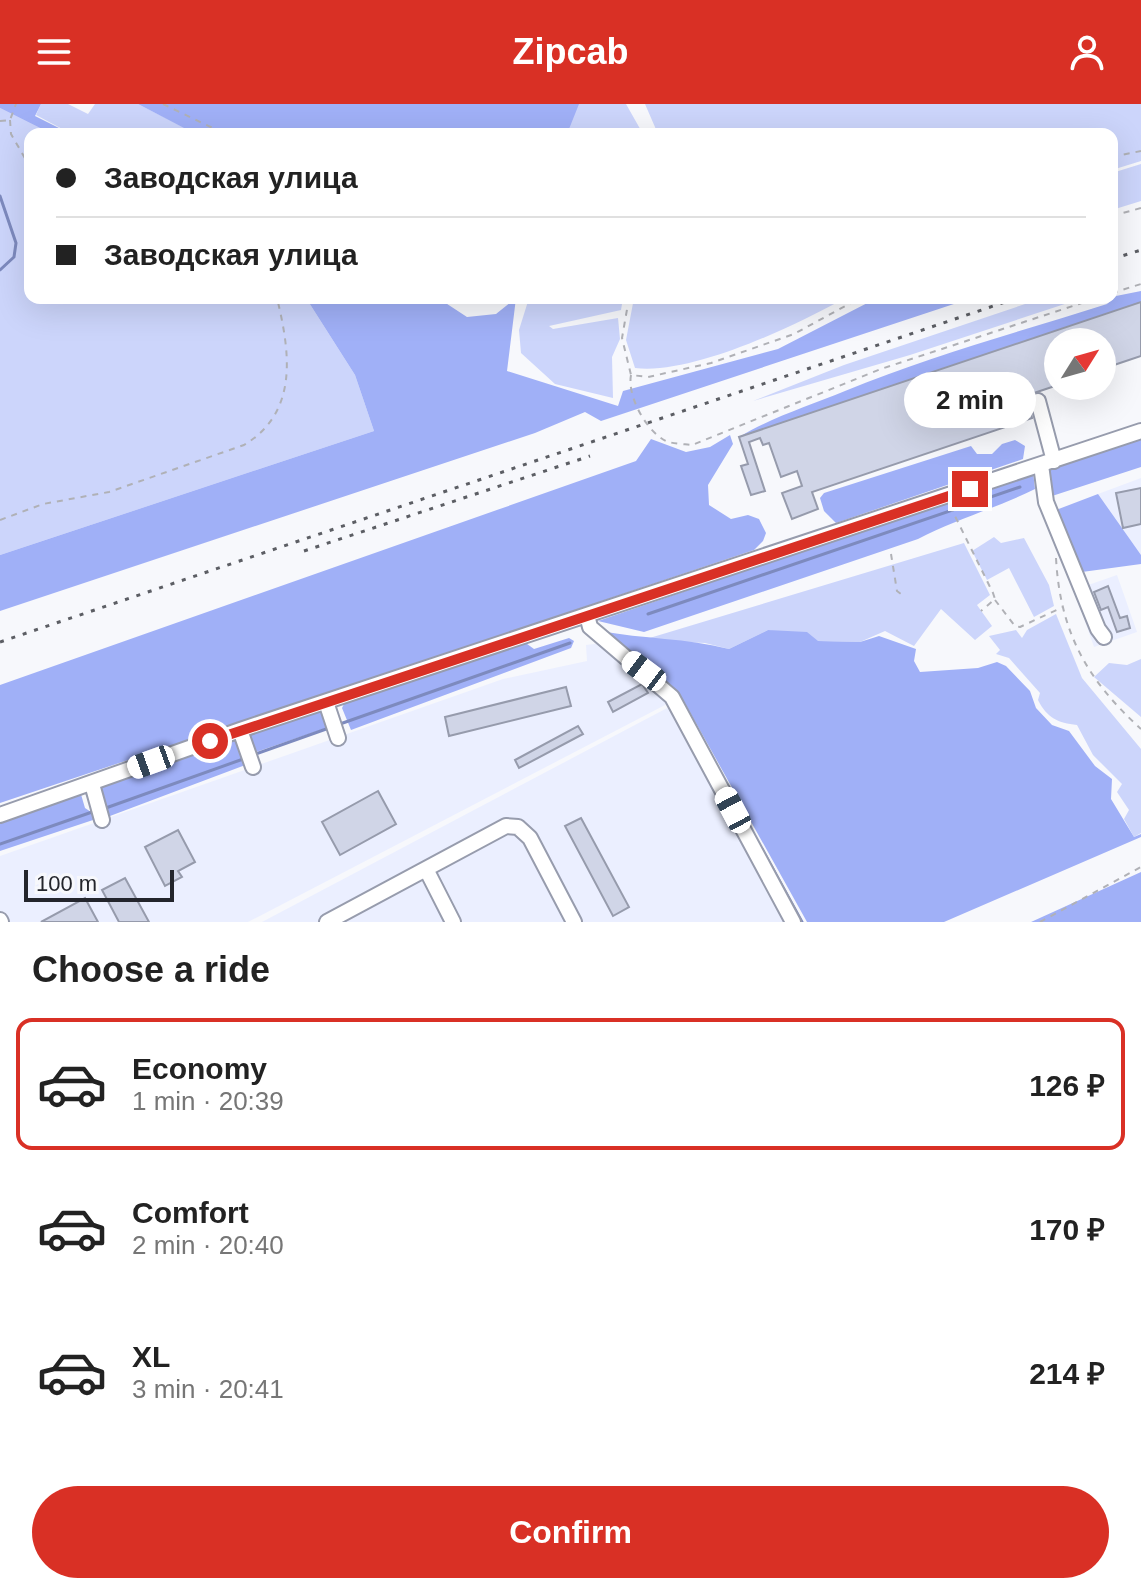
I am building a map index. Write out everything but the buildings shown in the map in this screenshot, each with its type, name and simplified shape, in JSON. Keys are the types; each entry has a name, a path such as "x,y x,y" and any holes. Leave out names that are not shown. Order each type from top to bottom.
{"street":[{"path":"1038,401 1048,463 1046,502 1104,637"},
{"path":"0,815 240,730 1141,431"},
{"path":"587,615 594,637 672,697 793,922"},
{"path":"326,702 338,738"},
{"path":"240,730 253,767"},
{"path":"92,784 102,820"},
{"path":"327,922 506,826 518,827 530,838 574,922"},
{"path":"426,869 453,922"}],"path":[{"path":"16,104 10,120 11,134 24,157"},
{"path":"163,104 213,128"},
{"path":"0,121 10,120"},
{"path":"1118,156 1141,151"},
{"path":"1118,214 1141,208"},
{"path":"1118,291 1141,284"},
{"path":"0,520 43,504 109,492 244,445 257,437 280,406 288,385 290,369 278,304"},
{"path":"628,304 622,338 642,417 666,441 692,445 881,369 1079,304"},
{"path":"631,375 648,377 711,363 794,334 849,304"},
{"path":"946,497 995,599 1015,626 1020,627 1063,607"},
{"path":"1055,550 1070,638 1116,708 1141,729"},
{"path":"891,554 897,591 905,597"},
{"path":"981,611 995,599"},
{"path":"1040,922 1141,867"}],"shaded area":[{"path":"0,104 41,104 35,116 59,128 40,128 0,108"},
{"path":"41,104 68,104 88,114 95,104 138,104 185,128 60,128 36,115"},
{"path":"138,104 579,104 569,128 184,128"},
{"path":"566,104 626,104 640,128 565,128"},
{"path":"645,104 1141,104 1141,161 1118,168 1118,128 655,128"},
{"path":"0,108 40,128 24,128 24,304 310,304 355,375 374,431 0,555"},
{"path":"1141,164 1141,201 1118,208 1118,171"},
{"path":"1141,291 1141,302 1064,328 1044,328 1044,335 739,437 877,378 1107,304 1118,304 1118,296"},
{"path":"310,304 447,304 467,317 496,314 508,304 515,304 507,371 618,406 623,391 778,349 865,304 954,304 601,421 585,412 535,433 0,611 0,555 374,431 355,375"},
{"path":"527,304 622,304 621,310 549,326 553,329 618,318 620,339 612,357 613,398 555,384 521,353 519,330"},
{"path":"633,304 834,304 740,347 684,364 635,368 626,340"},
{"path":"1025,304 1065,304 910,355 753,401 844,365"},
{"path":"730,435 733,444 708,485 709,505 731,519 748,515 759,519 766,533 754,550 0,803 0,685 636,461 651,439 686,452 710,447"},
{"path":"1141,435 1141,467 1049,497 1047,472 1053,466"},
{"path":"1015,440 1025,446 1023,459 836,523 824,511 820,498 824,493 971,446 977,454 992,454 1002,444"},
{"path":"1033,472 1035,489 918,539 644,632 598,621"},
{"path":"1141,478 1141,555 1098,494"},
{"path":"1098,494 1141,555 1141,564 1082,572 1056,510"},
{"path":"994,537 1001,543 1024,538 1049,585 1054,606 1034,617 1009,568 987,580 972,551"},
{"path":"964,543 990,595 977,605 992,626 975,640 941,609 914,646 885,631 860,642 817,641 768,630 729,649 705,643 643,640"},
{"path":"1117,575 1137,632 1094,647 1074,590"},
{"path":"1056,614 1082,678 1141,749 1141,833 1134,837 1124,819 1129,810 1117,792 1122,784 1093,755 1077,725 1059,721 1045,711 1038,700 1040,693 1009,658 996,654 1000,650 989,636 1016,630 1022,638 1027,630"},
{"path":"768,630 807,632 818,641 860,642 879,636 916,649 914,661 920,672 978,668 997,662 1006,666 1030,691 1036,708 1052,725 1069,731 1095,766 1112,779 1111,799 1134,837 1141,834 1141,837 944,922 807,922 682,698 660,676 600,631 729,649"},
{"path":"569,638 574,641 571,648 351,730 342,708 344,704 523,641 534,649"},
{"path":"602,643 609,655 652,684 667,704 248,922 0,922 0,856 503,679 587,661 586,645"},
{"path":"1141,659 1141,717 1094,677 1109,663 1127,665"},
{"path":"669,707 784,922 262,922"},
{"path":"322,710 329,727 253,753 246,732"},
{"path":"235,736 248,764 110,816 100,802 98,788"},
{"path":"80,791 85,808 97,816 96,819 0,851 0,819"},
{"path":"1141,872 1141,922 1031,922"}],"waterway":[{"path":"0,196 16,243 14,257 0,270"},
{"path":"648,614 1020,487"},
{"path":"340,724 570,643"},
{"path":"253,755 329,728"},
{"path":"103,809 246,758"},
{"path":"0,844 95,811"},
{"path":"762,849 802,922"}],"railway":[{"path":"1118,257 1141,250"},
{"path":"0,642 999,304"},
{"path":"304,551 590,456"}],"route":[{"path":"210,741 970,489"}]}
